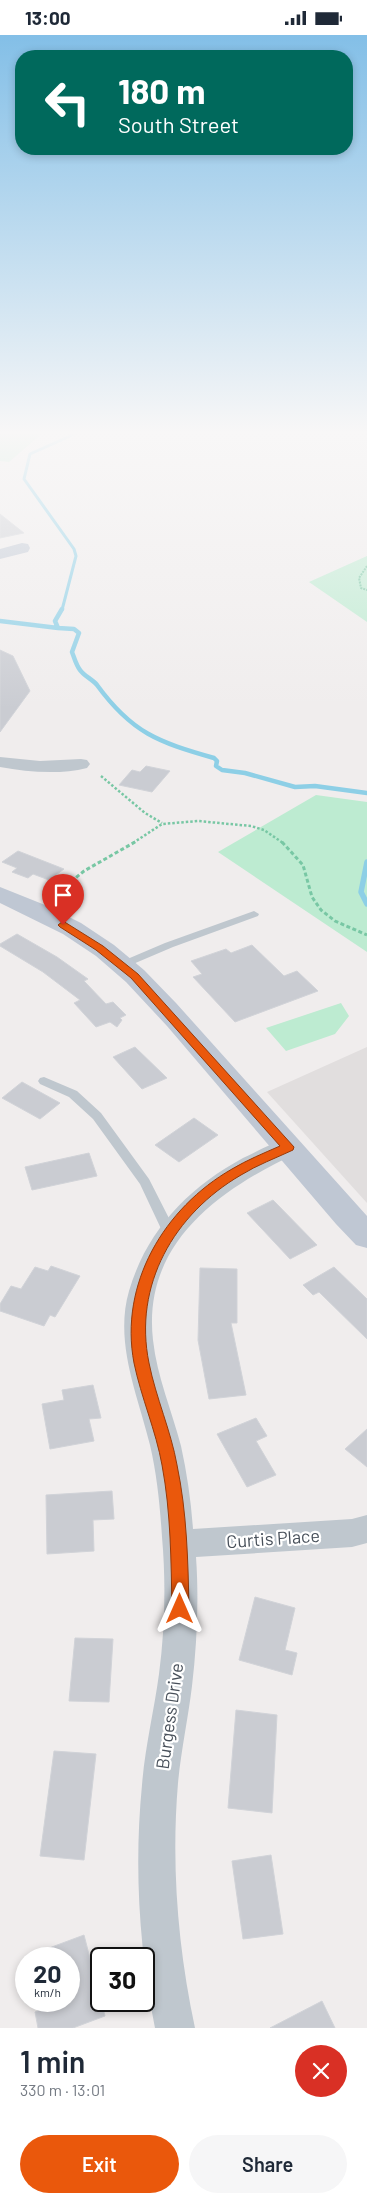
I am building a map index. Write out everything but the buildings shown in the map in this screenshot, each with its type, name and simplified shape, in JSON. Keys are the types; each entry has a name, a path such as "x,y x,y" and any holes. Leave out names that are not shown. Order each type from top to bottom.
{"street":[{"path":"0,554 22,548"},
{"path":"0,762 41,767 81,764"},
{"path":"0,894 38,911 74,931 122,965 151,993 367,1236"},
{"name":"Burgess Drive","path":"175,2028 160,1937 158,1836 160,1785 178,1657 180,1609 179,1544 170,1465 142,1363 138,1326 142,1293 149,1270 169,1232 185,1213 216,1185 236,1172 288,1147"},
{"name":"Curtis Place","path":"179,1544 352,1533 367,1529"}],"lane":[{"path":"122,965 169,945 254,914"},
{"path":"44,1081 73,1094 97,1116 145,1181 169,1232"}],"path":[{"path":"367,565 360,572 358,578 361,588 367,590"},
{"path":"101,776 145,813 163,823"},
{"path":"38,911 81,872 142,838 163,823 177,820 199,821 259,828 285,846 302,863 310,881 312,897 322,911 367,935"}],"shaded area":[{"path":"367,1047 367,1203 267,1092"}],"green space":[{"path":"367,556 367,622 309,582"},
{"path":"316,795 367,802 367,952 218,852"},
{"path":"341,1003 349,1016 335,1034 286,1051 266,1028"}],"waterway":[{"path":"55,523 74,549 76,556 62,610"},
{"path":"58,628 55,621 62,609"},
{"path":"0,621 58,628"},
{"path":"58,628 74,629 79,633 72,652 79,668 97,685 122,714 135,725 162,741 214,758 217,761 216,766 222,770 245,773 295,787 315,786 367,793"},
{"path":"367,862 361,892 367,904"}],"route":[{"path":"63,925 100,948 135,976 172,1015 288,1147 236,1172 216,1185 185,1213 166,1235 149,1270 142,1293 138,1311 138,1343 170,1465 179,1544 180,1609"}]}
